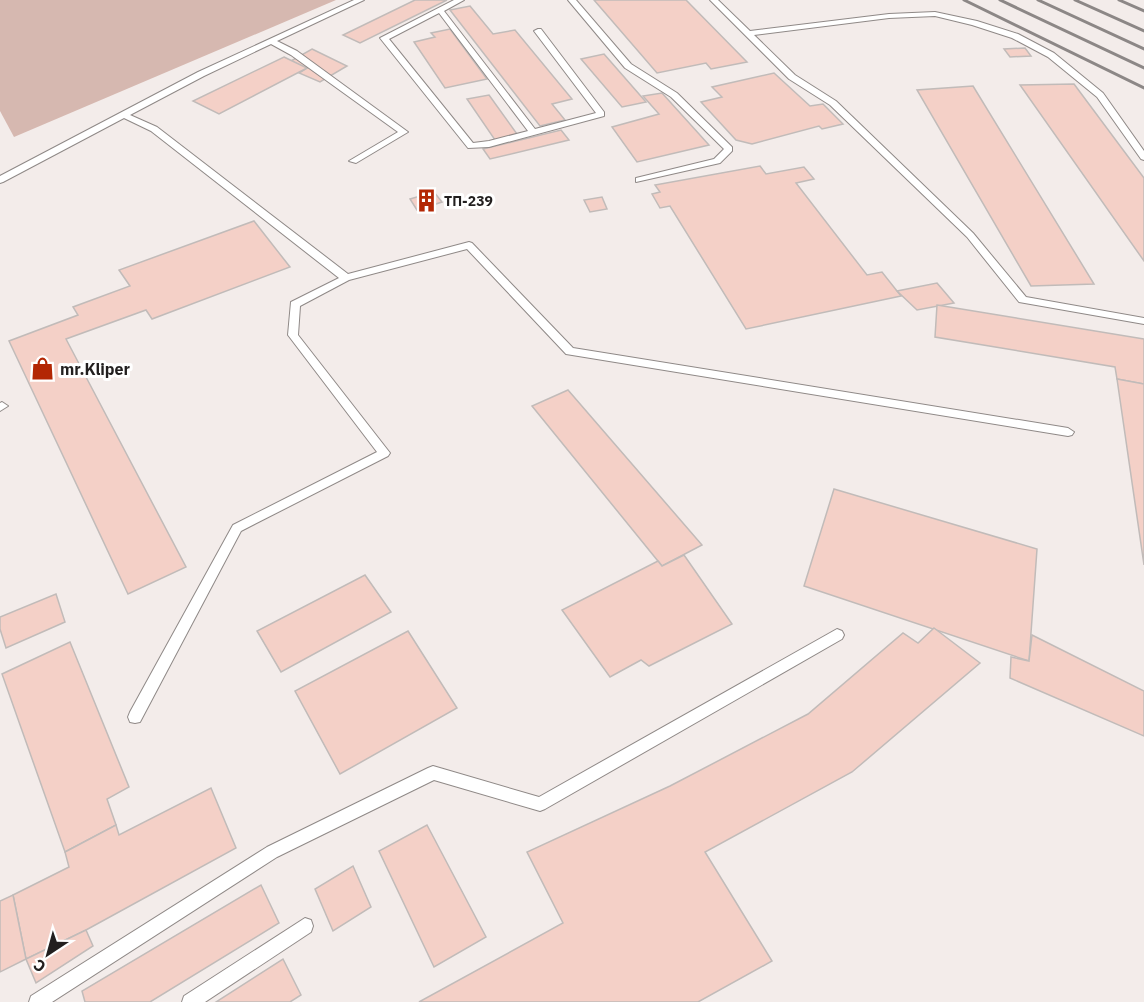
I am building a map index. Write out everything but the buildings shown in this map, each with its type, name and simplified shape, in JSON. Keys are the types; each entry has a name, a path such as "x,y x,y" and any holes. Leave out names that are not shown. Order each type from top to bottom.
{"lane":[{"path":"0,180 201,74 360,0"},
{"path":"460,0 384,38 471,146 601,114 538,31"},
{"path":"572,0 628,66 674,95 729,149 717,161 639,180"},
{"path":"714,0 792,77 833,103 970,235 1023,300 1144,321"},
{"path":"440,10 533,132"},
{"path":"748,34 889,16 935,14 974,23 1015,36 1051,55 1100,95 1144,157"},
{"path":"271,42 294,53 404,132 353,161"},
{"path":"124,116 154,129 346,278"},
{"path":"135,717 237,528 384,453 293,335 295,304 346,278 469,244 570,351 1068,432"},
{"path":"36,1002 272,852 433,773 540,804 837,635"},
{"path":"190,1002 305,926"}],"shaded area":[{"path":"0,0 336,0 14,137 0,111"}],"railway":[{"path":"964,0 1144,88"},
{"path":"1000,0 1144,68"},
{"path":"1038,0 1144,49"},
{"path":"1075,0 1144,31"},
{"path":"1119,0 1144,11"}],"place":[{"name":"ТП-239","path":"426,201"},
{"name":"mr.Kliper","path":"42,369"}]}
